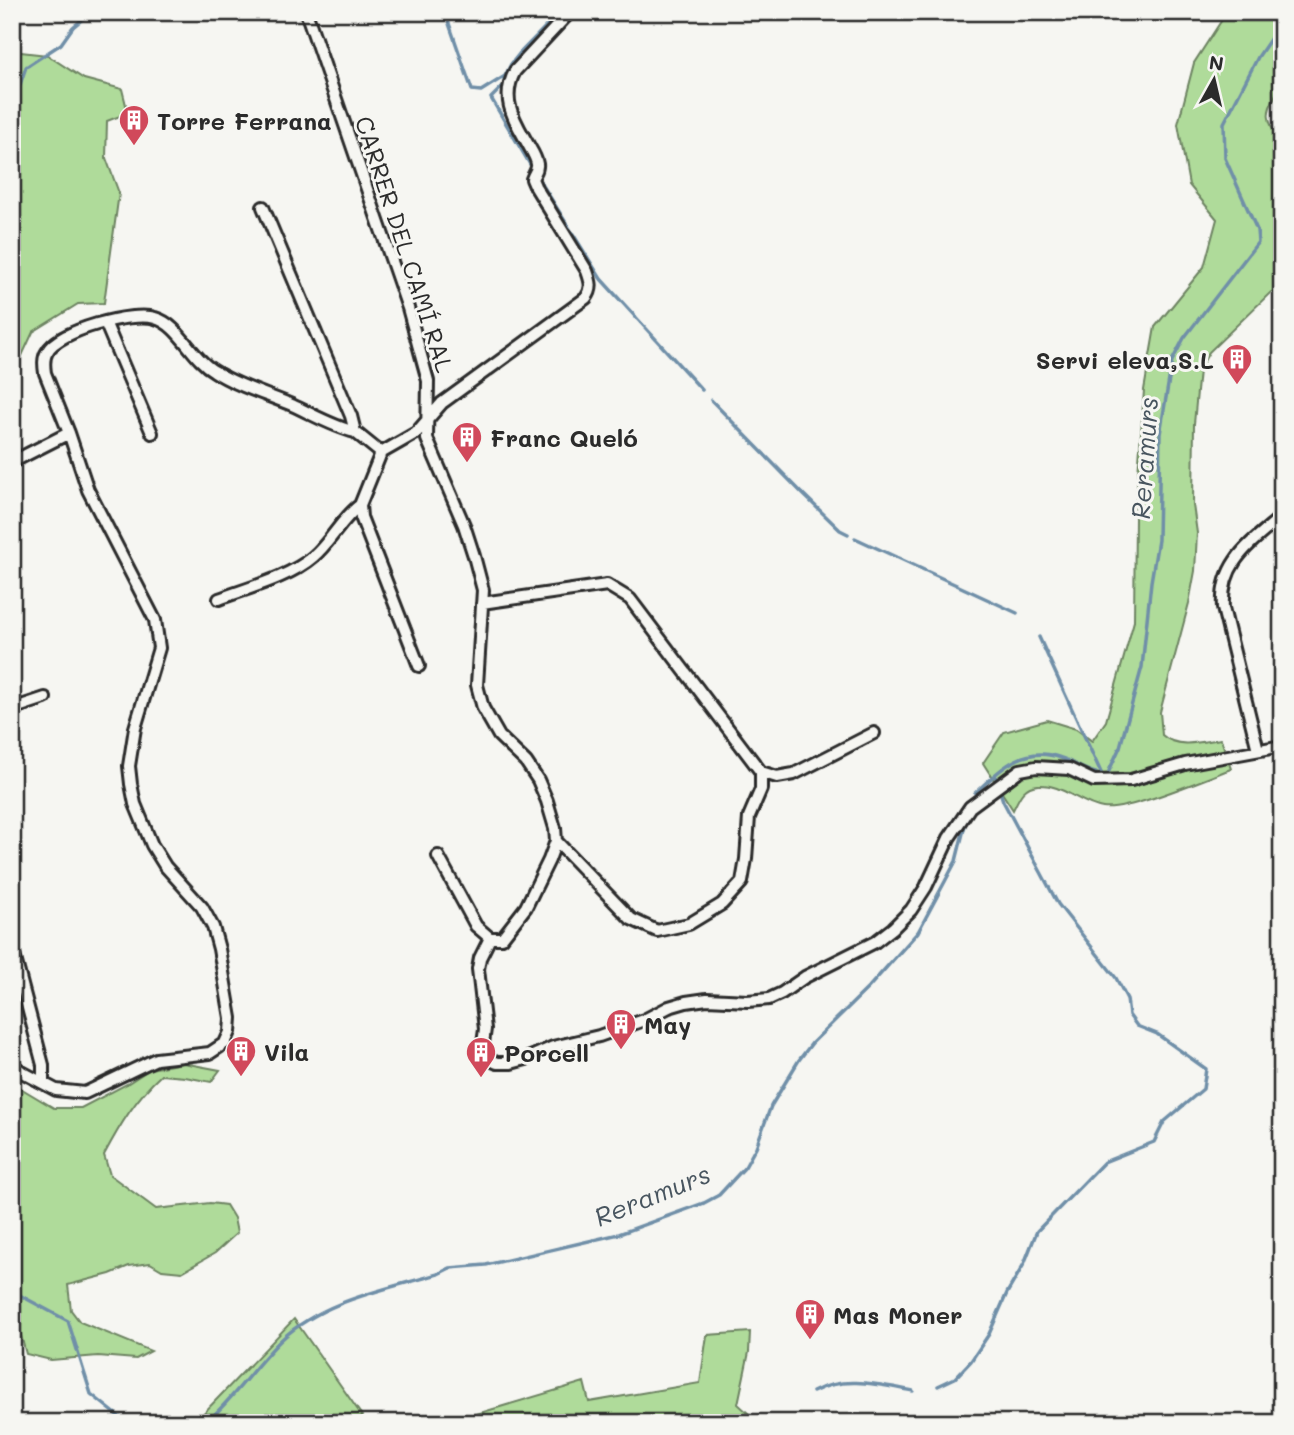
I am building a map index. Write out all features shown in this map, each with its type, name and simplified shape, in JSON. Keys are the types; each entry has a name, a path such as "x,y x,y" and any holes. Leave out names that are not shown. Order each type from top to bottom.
{"street":[{"name":"CARRER DEL CAMÍ RAL","path":"306,12 408,308 428,381 427,439 464,525 483,590 477,685 483,708 499,736 526,762 538,780 555,828 555,841"},
{"path":"419,666 360,517 360,505 381,453 416,433 442,403 591,292 592,283 587,271 532,179 537,160 514,121 508,93 509,81 514,71 570,12"},
{"path":"263,207 351,416 355,432"},
{"path":"12,1064 56,1090 85,1093 156,1059 210,1053 225,1043 231,1018 213,927 202,907 165,866 152,845 135,804 129,766 135,728 159,648 155,620 100,518 88,490 45,373 47,351 58,341 105,322 152,316 166,322 213,371 311,414 333,427 355,432 381,453"},
{"path":"105,322 152,433"},
{"path":"12,462 69,433"},
{"path":"219,599 270,580 312,558 360,505"},
{"path":"1258,750 1223,608 1222,593 1226,573 1233,563 1248,545 1282,516"},
{"path":"482,603 607,585 630,599 761,772 777,777 794,774 874,733"},
{"path":"12,709 45,698"},
{"path":"490,938 480,958 478,969 485,1029 482,1051 488,1059 497,1063 511,1063 553,1047 599,1036 685,1002 707,999 769,999 805,977 875,942 911,910 926,887 956,826 970,807 1020,770 1037,766 1069,769 1094,781 1130,780 1185,764 1282,746"},
{"path":"438,856 475,926 490,938 502,938 526,907 555,841 631,919 657,931 689,924 722,904 743,882 749,817 761,789 761,772"},
{"path":"12,947 43,1065 43,1083"}],"green space":[{"path":"1227,12 1282,12 1282,73 1269,114 1274,131 1282,144 1282,295 1271,292 1209,352 1199,370 1194,424 1193,505 1197,533 1195,571 1160,712 1162,735 1168,739 1190,743 1221,739 1231,769 1166,794 1114,808 1095,806 1055,787 1038,785 1022,793 1013,810 983,763 1004,732 1047,720 1076,729 1092,741 1106,721 1134,621 1135,517 1144,390 1155,327 1204,267 1217,219 1189,185 1178,124 1194,63"},
{"path":"12,51 47,55 84,79 122,89 128,113 107,121 106,158 119,193 104,303 78,304 33,332 21,358 12,357"},
{"path":"183,1063 220,1070 211,1082 161,1075 129,1112 104,1155 110,1175 156,1209 210,1203 226,1205 234,1218 237,1233 215,1253 182,1272 162,1270 150,1263 129,1266 68,1285 71,1310 80,1322 151,1351 136,1359 98,1356 51,1360 26,1354 20,1332 19,1305 12,1296 12,1083 54,1108 81,1108 150,1069"},
{"path":"294,1319 367,1423 194,1423"},
{"path":"750,1332 749,1352 738,1404 759,1423 452,1423 584,1382 589,1402 700,1383 707,1335"}],"waterway":[{"path":"14,102 26,67 61,44 73,27 91,12"},
{"path":"445,12 472,90 481,91 505,76 519,54 560,12"},
{"name":"Reramurs","path":"1109,771 1120,747 1142,667 1158,540 1160,434 1172,361 1184,338 1258,242 1257,230 1225,158 1224,123 1258,57 1282,22"},
{"path":"503,86 491,98 531,166"},
{"path":"540,181 601,279 702,390"},
{"path":"711,400 804,495 840,530 848,534"},
{"path":"855,538 1017,613"},
{"path":"1039,637 1103,777"},
{"name":"Reramurs","path":"975,793 1003,768 1035,754 1061,758 1096,773"},
{"path":"938,1386 955,1378 971,1361 989,1334 1007,1293 1024,1264 1037,1231 1104,1162 1154,1142 1164,1122 1203,1089 1206,1069 1157,1034 1137,1026 1129,1015 1127,999 1116,978 1058,904 1003,801 995,775"},
{"name":"Reramurs","path":"205,1423 281,1340 298,1326 335,1306 450,1268 486,1265 619,1234 719,1195 745,1167 756,1147 771,1106 799,1060 918,932 956,861 966,821"},
{"path":"12,1291 68,1321 91,1394 127,1423"},
{"path":"813,1392 837,1384 850,1383 875,1384 913,1391"}],"place":[{"name":"Torre Ferrana","path":"134,147"},
{"name":"Servi eleva,S.L","path":"1237,386"},
{"name":"Franc Queló","path":"467,464"},
{"name":"May","path":"621,1051"},
{"name":"Vila","path":"241,1078"},
{"name":"Porcell","path":"481,1079"},
{"name":"Mas Moner","path":"810,1341"}]}
